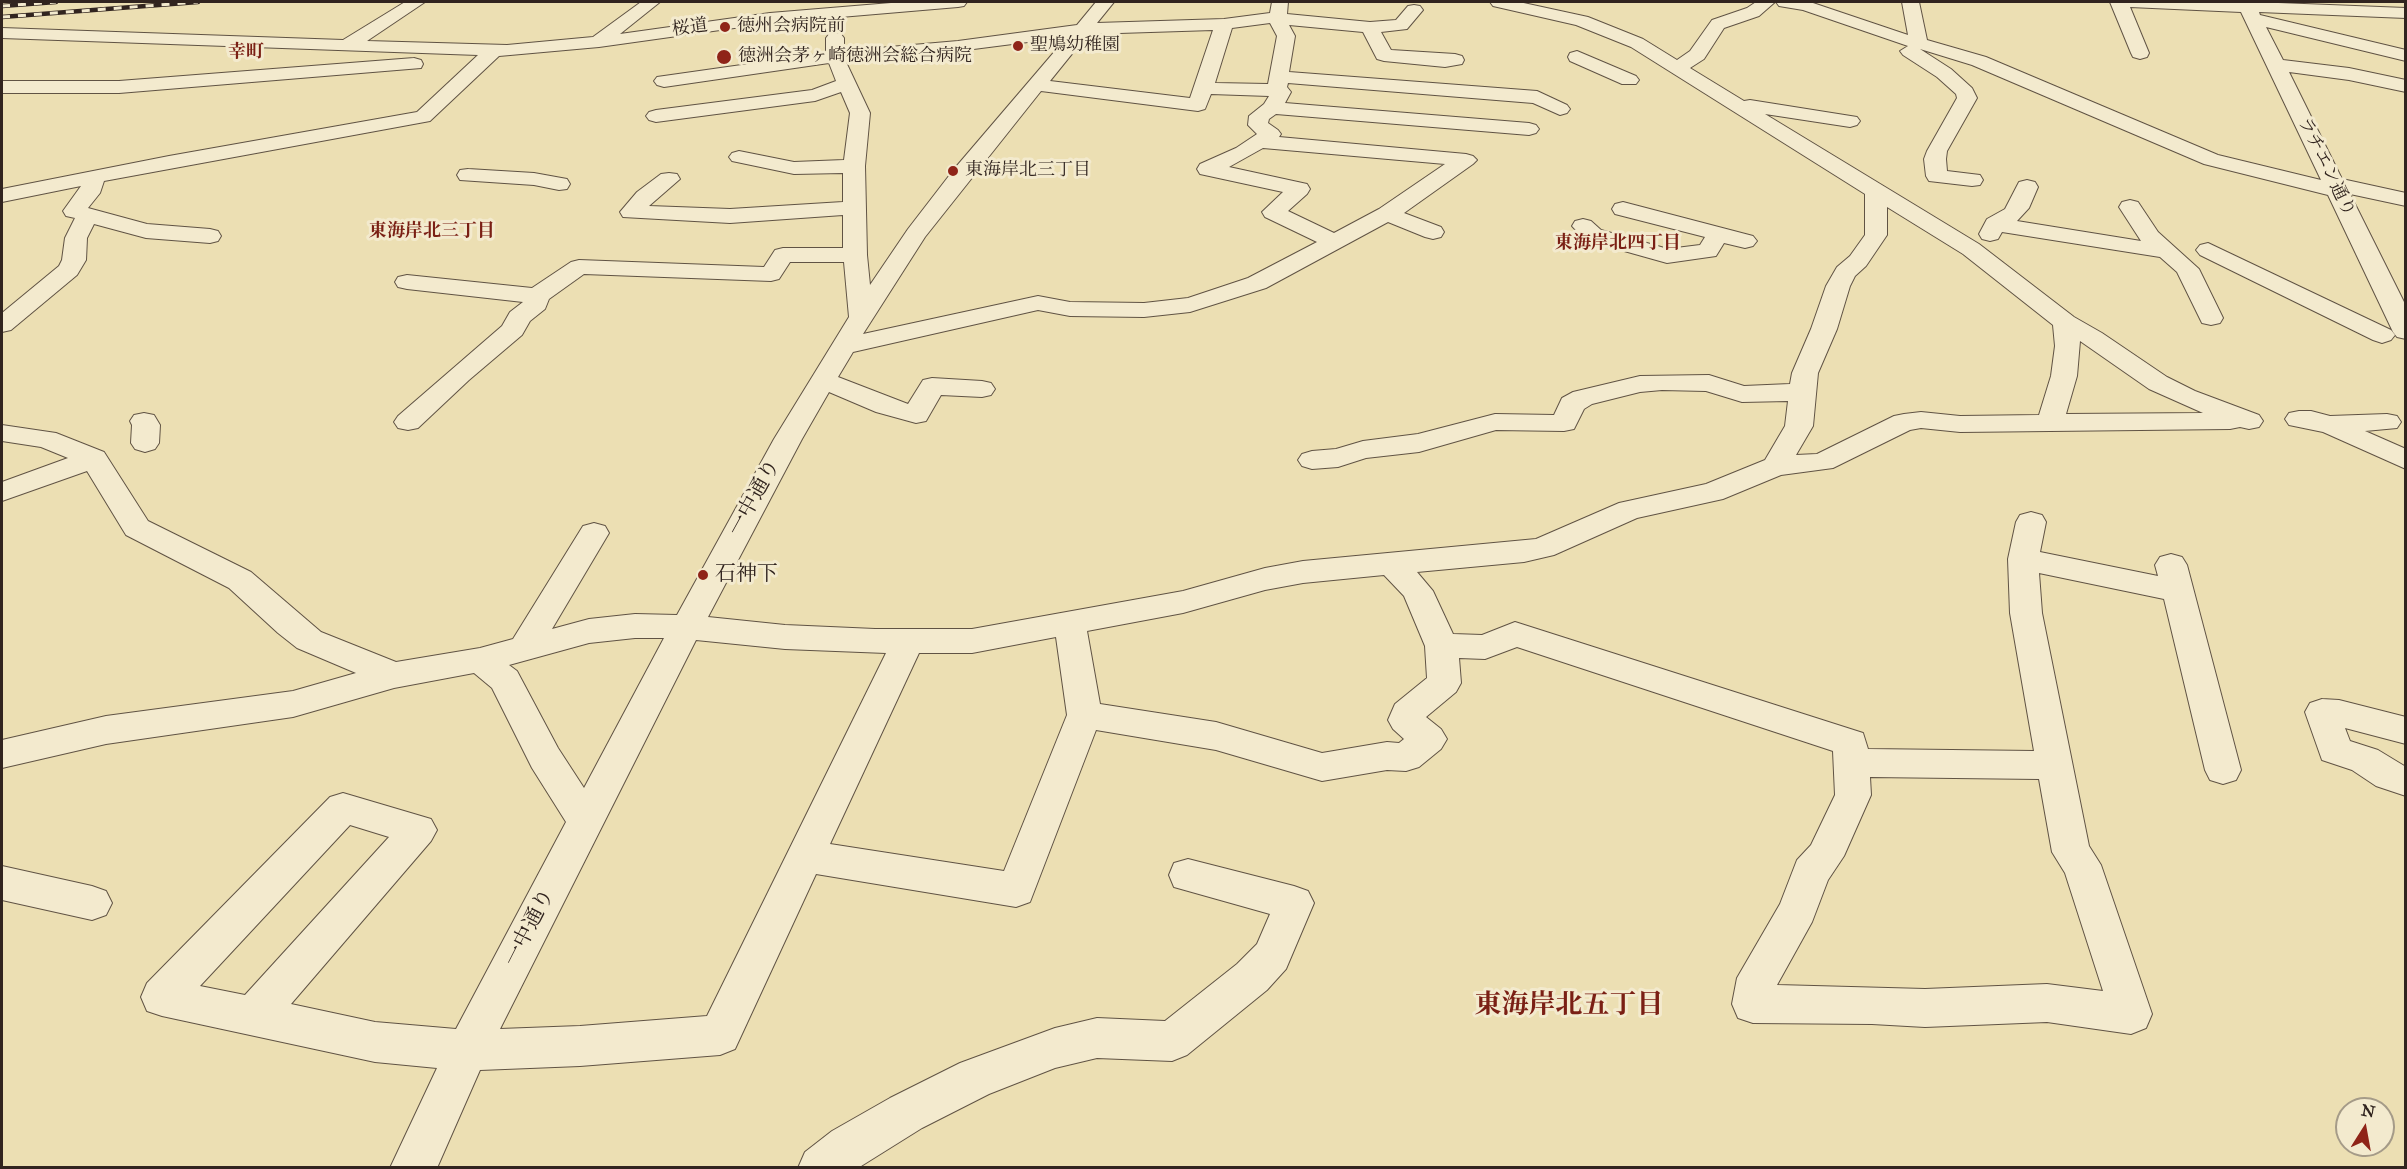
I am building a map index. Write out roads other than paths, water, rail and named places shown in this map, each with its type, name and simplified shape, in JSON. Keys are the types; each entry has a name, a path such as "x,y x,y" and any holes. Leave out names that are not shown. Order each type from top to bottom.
{"street":[{"path":"347,45 416,2"},
{"path":"599,42 651,2"},
{"name":"桜道","path":"494,51 599,42 836,7 958,2"},
{"name":"一中通り","path":"412,1167 468,1050 782,448 893,266 941,201 1105,2"},
{"path":"2,754 106,730 283,706 394,675 480,660 589,631 635,626 687,627 785,637 908,642 972,641 1183,603 1265,579 1303,572 1524,552 1543,548 1629,510 1713,492 1776,466 1822,462 1904,422 1921,420 1960,424 2249,421 2185,397 2065,322 1971,249 1622,35 1582,21 1499,2"},
{"path":"1678,68 1698,55 1718,24 1753,12 1767,2"},
{"path":"1785,2 1807,6 1995,68 2211,160 2336,188 2406,200"},
{"path":"1911,2 1919,44"},
{"path":"2119,2 2140,53"},
{"path":"2130,2 2249,9 2330,9 2406,13"},
{"path":"836,7 835,57 860,113 854,166 855,255 861,317"},
{"path":"2249,9 2319,34 2406,56"},
{"name":"ラチエン通り","path":"2249,9 2336,188 2394,334"},
{"path":"2330,9 2406,24"},
{"path":"2319,34 2330,9"},
{"path":"664,81 835,57 958,46 1084,29 1224,24 1280,10 1370,27 1412,20"},
{"path":"1280,10 1278,21 1286,36 1276,92 1259,116 1258,125 1271,134 1208,169 1299,189 1273,212 1333,241"},
{"path":"1038,85 1198,105 1224,24"},
{"path":"1370,27 1384,55 1455,60"},
{"path":"2,33 494,51"},
{"path":"1887,34 1881,37 1925,59 1965,92 1967,98 1937,151 1935,159 1937,176 1972,180"},
{"path":"2,87 119,87 430,63 494,51"},
{"path":"2,195 423,117 494,51"},
{"path":"1576,58 1629,80"},
{"path":"2276,65 2349,74 2406,86"},
{"path":"656,116 815,95 847,84"},
{"path":"1204,88 1276,92 1490,85 1537,97 1560,109"},
{"path":"1401,154 1413,88"},
{"path":"1276,92 1407,119 1529,129"},
{"path":"1691,97 1850,121"},
{"path":"843,346 1038,303 1070,309 1133,310 1190,305 1257,283 1387,214 1466,160 1260,142"},
{"path":"739,157 794,168 854,166"},
{"path":"95,176 89,193 74,211 146,231 210,236"},
{"path":"468,176 534,179 559,184"},
{"path":"669,179 645,197 632,212 730,216 855,208"},
{"path":"1971,249 1985,243 1995,224 2013,214 2027,187"},
{"path":"1776,466 1799,426 1805,373 1824,329 1838,286 1845,272 1858,261 1876,235 1876,190"},
{"path":"2130,207 2150,237 2182,264 2211,318"},
{"path":"1623,209 1745,241"},
{"path":"1387,214 1433,232"},
{"path":"2,325 69,270 74,260 76,238 87,216"},
{"path":"1995,224 2169,252"},
{"path":"1583,226 1593,235 1667,256 1708,251 1718,234"},
{"path":"2208,250 2243,268 2394,334"},
{"path":"407,282 537,296 579,267 771,274 783,255 855,255"},
{"path":"2195,286 2243,268"},
{"path":"408,422 452,381 513,330 519,317 536,304 537,296"},
{"path":"2050,423 2064,376 2068,346 2065,322"},
{"path":"823,380 886,406 916,415 932,386 981,389"},
{"path":"1312,459 1338,458 1363,450 1419,443 1495,422 1564,423 1572,404 1640,384 1710,383 1742,394 1803,392"},
{"path":"2299,418 2311,419 2328,425 2406,460"},
{"path":"2328,425 2387,422"},
{"path":"2,433 46,439 94,458 137,528 240,580 289,625 309,640 394,675"},
{"path":"2,492 94,458"},
{"path":"523,650 594,533"},
{"path":"1442,646 1485,647 1515,634 1850,743 1853,795 1825,856 1811,872 1798,910 1758,978 1753,1004 1925,1008 2047,1003 2131,1014 2082,865 2071,852 2026,613 2027,540 2174,578 2223,770"},
{"path":"1084,715 1216,736 1322,767 1387,756 1406,757 1429,739 1405,720 1407,713 1444,683 1442,646 1417,591 1392,565"},
{"path":"804,856 1016,890 1084,715 1070,624"},
{"path":"254,1016 418,830 342,808 162,997 375,1042 468,1050 580,1046 720,1035 908,642"},
{"path":"480,660 505,680 545,758 586,821"},
{"path":"2406,730 2338,713 2322,712 2335,750 2365,760 2389,776 2406,782"},
{"path":"1851,763 2054,765"},
{"path":"821,1167 848,1147 906,1113 975,1078 1055,1048 1097,1038 1172,1041 1181,1034 1252,977 1272,956 1294,903 1188,875"},
{"path":"2,883 92,903"}],"railway":[{"path":"2,6 56,2"},
{"path":"2,17 198,2"}],"place":[{"name":"徳州会病院前","path":"725,27"},
{"name":"聖鳩幼稚園","path":"1018,46"},
{"name":"徳洲会茅ヶ崎徳洲会総合病院","path":"724,57"},
{"name":"東海岸北三丁目","path":"953,171"},
{"name":"石神下","path":"703,575"}],"district":[{"name":"幸町","path":"246,53"},
{"name":"東海岸北三丁目","path":"432,232"},
{"name":"東海岸北四丁目","path":"1618,244"},
{"name":"東海岸北五丁目","path":"1569,1006"}]}
